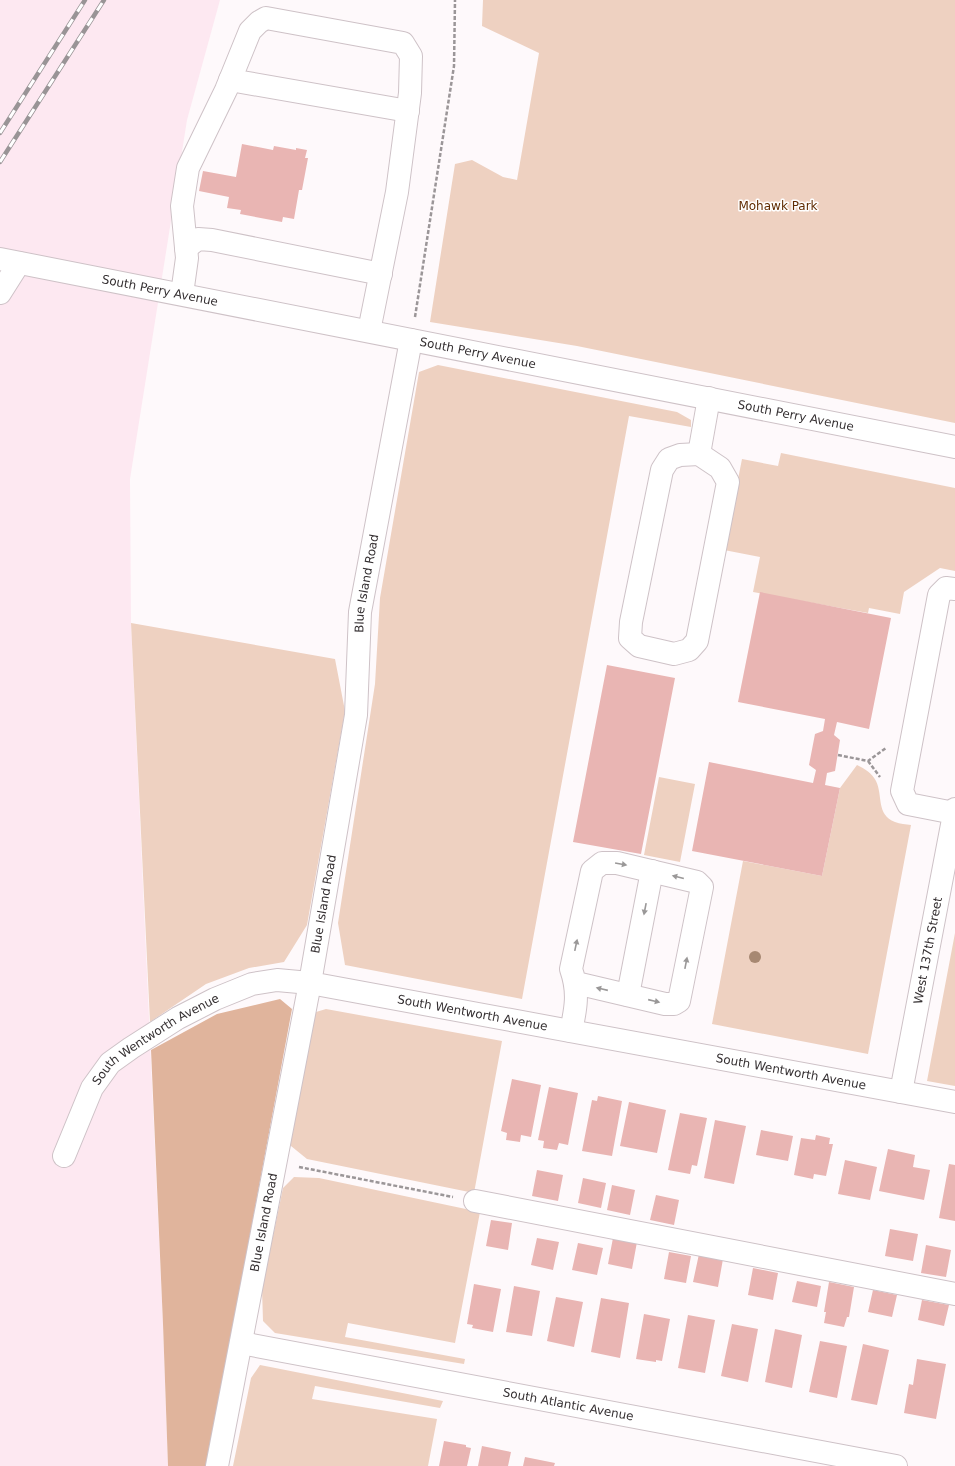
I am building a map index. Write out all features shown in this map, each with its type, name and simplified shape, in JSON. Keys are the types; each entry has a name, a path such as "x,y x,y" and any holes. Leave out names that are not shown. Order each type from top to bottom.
{"street":[{"path":"182,294 187,258 182,206 188,168 230,80 250,31 258,22 266,18 403,43 411,56 408,111 397,192 369,331"},
{"path":"230,80 408,111"},
{"path":"186,248 198,239 212,240 381,274"},
{"name":"South Perry Avenue","path":"9,261 955,447"},
{"path":"0,293 9,261"},
{"name":"Blue Island Road","path":"217,1466 310,983 356,715 360,612 411,340"},
{"path":"699,454 709,398"},
{"path":"699,454 720,468 728,482 697,641 689,650 674,654 639,646 630,638 631,622 662,470 669,459 680,455 699,454"},
{"path":"955,589 946,588 939,595 902,791 908,804 955,811"},
{"name":"West 137th Street","path":"901,1092 955,811"},
{"path":"572,1031 577,1003 576,983 571,969 592,871 602,863 617,863 697,882 702,887 679,1001 674,1004 665,1004 576,983"},
{"path":"628,995 652,871"},
{"name":"South Wentworth Avenue","path":"64,1156 92,1088 110,1063 178,1018 215,999 252,984 277,980 310,983 955,1102"},
{"path":"475,1201 955,1294"},
{"name":"South Atlantic Avenue","path":"241,1343 896,1466"}],"path":[{"path":"411,340 454,66 454,0"},
{"path":"838,755 868,761"},
{"path":"276,1162 475,1201"}],"shaded area":[{"path":"0,0 220,0 187,120 130,479 131,623 163,1324 168,1466 0,1466"},
{"path":"280,999 292,1009 207,1466 168,1466 151,1050 217,1014"}],"green space":[{"name":"Mohawk Park","path":"483,0 955,0 955,423 577,346 430,322 455,164 472,160 503,177 517,180 539,53 482,26"},
{"path":"438,365 677,412 691,420 691,427 629,416 522,999 345,965 338,923 375,684 380,598 419,372"},
{"path":"781,453 955,488 955,571 940,568 904,592 900,614 869,608 868,613 753,592 760,557 724,550 742,459 778,466"},
{"path":"131,623 335,659 345,711 307,925 284,962 249,968 206,984 150,1022"},
{"path":"857,765 868,772 876,781 882,810 885,815 895,822 911,825 868,1054 712,1024 743,861 822,876 840,788"},
{"path":"659,777 695,784 680,862 644,855"},
{"path":"955,933 955,1086 927,1081"},
{"path":"326,1009 502,1041 474,1193 307,1159 291,1146 289,1123 316,1012"},
{"path":"294,1177 319,1178 480,1212 455,1343 348,1323 345,1337 465,1359 464,1364 275,1333 263,1321 262,1289 283,1188"},
{"path":"260,1365 443,1401 440,1408 315,1386 312,1399 437,1419 428,1466 233,1466 251,1378"}],"building":[{"path":"242,144 273,150 274,146 296,150 296,148 307,150 305,158 308,158 302,190 299,190 294,219 283,217 282,222 240,214 241,210 227,208 229,197 199,191 203,171 236,177"},
{"path":"760,592 891,618 869,729 837,722 834,735 840,740 835,771 827,773 825,785 840,788 822,876 692,851 709,762 813,783 816,770 809,765 815,734 823,731 825,719 738,702"},
{"path":"607,665 675,678 641,854 573,842"},
{"path":"512,1079 541,1085 531,1137 521,1135 520,1142 506,1140 507,1133 501,1131"},
{"path":"549,1087 578,1093 568,1145 559,1143 557,1150 543,1148 544,1141 538,1140"},
{"path":"598,1096 622,1101 612,1156 582,1151 592,1100 597,1101"},
{"path":"629,1102 666,1110 657,1153 620,1146"},
{"path":"680,1113 707,1118 697,1166 692,1165 690,1174 668,1170"},
{"path":"715,1120 746,1126 734,1184 704,1178"},
{"path":"761,1130 793,1136 788,1161 756,1155"},
{"path":"816,1135 830,1138 829,1144 833,1144 826,1176 814,1174 813,1179 794,1175 801,1138 815,1140"},
{"path":"888,1149 915,1155 913,1167 930,1170 924,1200 879,1191"},
{"path":"845,1160 877,1167 870,1200 838,1194"},
{"path":"949,1164 955,1165 955,1221 939,1218"},
{"path":"537,1170 563,1175 558,1201 532,1196"},
{"path":"583,1178 606,1183 601,1208 578,1203"},
{"path":"612,1185 635,1190 630,1215 607,1210"},
{"path":"656,1195 679,1200 674,1225 650,1220"},
{"path":"491,1220 512,1223 508,1250 486,1246"},
{"path":"890,1229 918,1234 913,1261 885,1256"},
{"path":"537,1238 559,1242 553,1270 531,1265"},
{"path":"613,1238 637,1242 632,1269 608,1264"},
{"path":"578,1243 603,1248 597,1275 572,1270"},
{"path":"926,1245 951,1250 946,1277 921,1273"},
{"path":"669,1252 691,1256 686,1283 664,1279"},
{"path":"699,1254 723,1259 718,1287 693,1282"},
{"path":"753,1268 778,1273 773,1300 748,1295"},
{"path":"797,1281 821,1286 817,1307 792,1302"},
{"path":"829,1282 854,1287 849,1317 847,1317 844,1327 824,1323 826,1312 824,1312"},
{"path":"474,1284 501,1289 493,1332 472,1328 473,1325 467,1324"},
{"path":"514,1286 540,1291 532,1336 506,1332"},
{"path":"873,1290 897,1295 892,1317 868,1312"},
{"path":"556,1297 583,1302 574,1347 547,1341"},
{"path":"601,1298 629,1303 620,1358 591,1352"},
{"path":"922,1300 949,1305 944,1326 918,1320"},
{"path":"644,1314 670,1319 662,1361 656,1360 656,1362 636,1359"},
{"path":"688,1315 715,1320 705,1373 678,1368"},
{"path":"732,1324 758,1329 748,1382 721,1376"},
{"path":"775,1329 802,1335 792,1388 765,1382"},
{"path":"820,1341 847,1346 837,1398 809,1392"},
{"path":"863,1344 889,1350 877,1405 851,1400"},
{"path":"917,1359 946,1364 936,1419 904,1413 909,1384 913,1385"},
{"path":"444,1441 466,1445 466,1447 471,1448 467,1466 439,1466"},
{"path":"482,1446 511,1452 508,1466 478,1466"},
{"path":"525,1457 555,1463 554,1466 523,1466"}],"railway":[{"path":"0,133 85,0"},
{"path":"0,162 104,0"}]}
